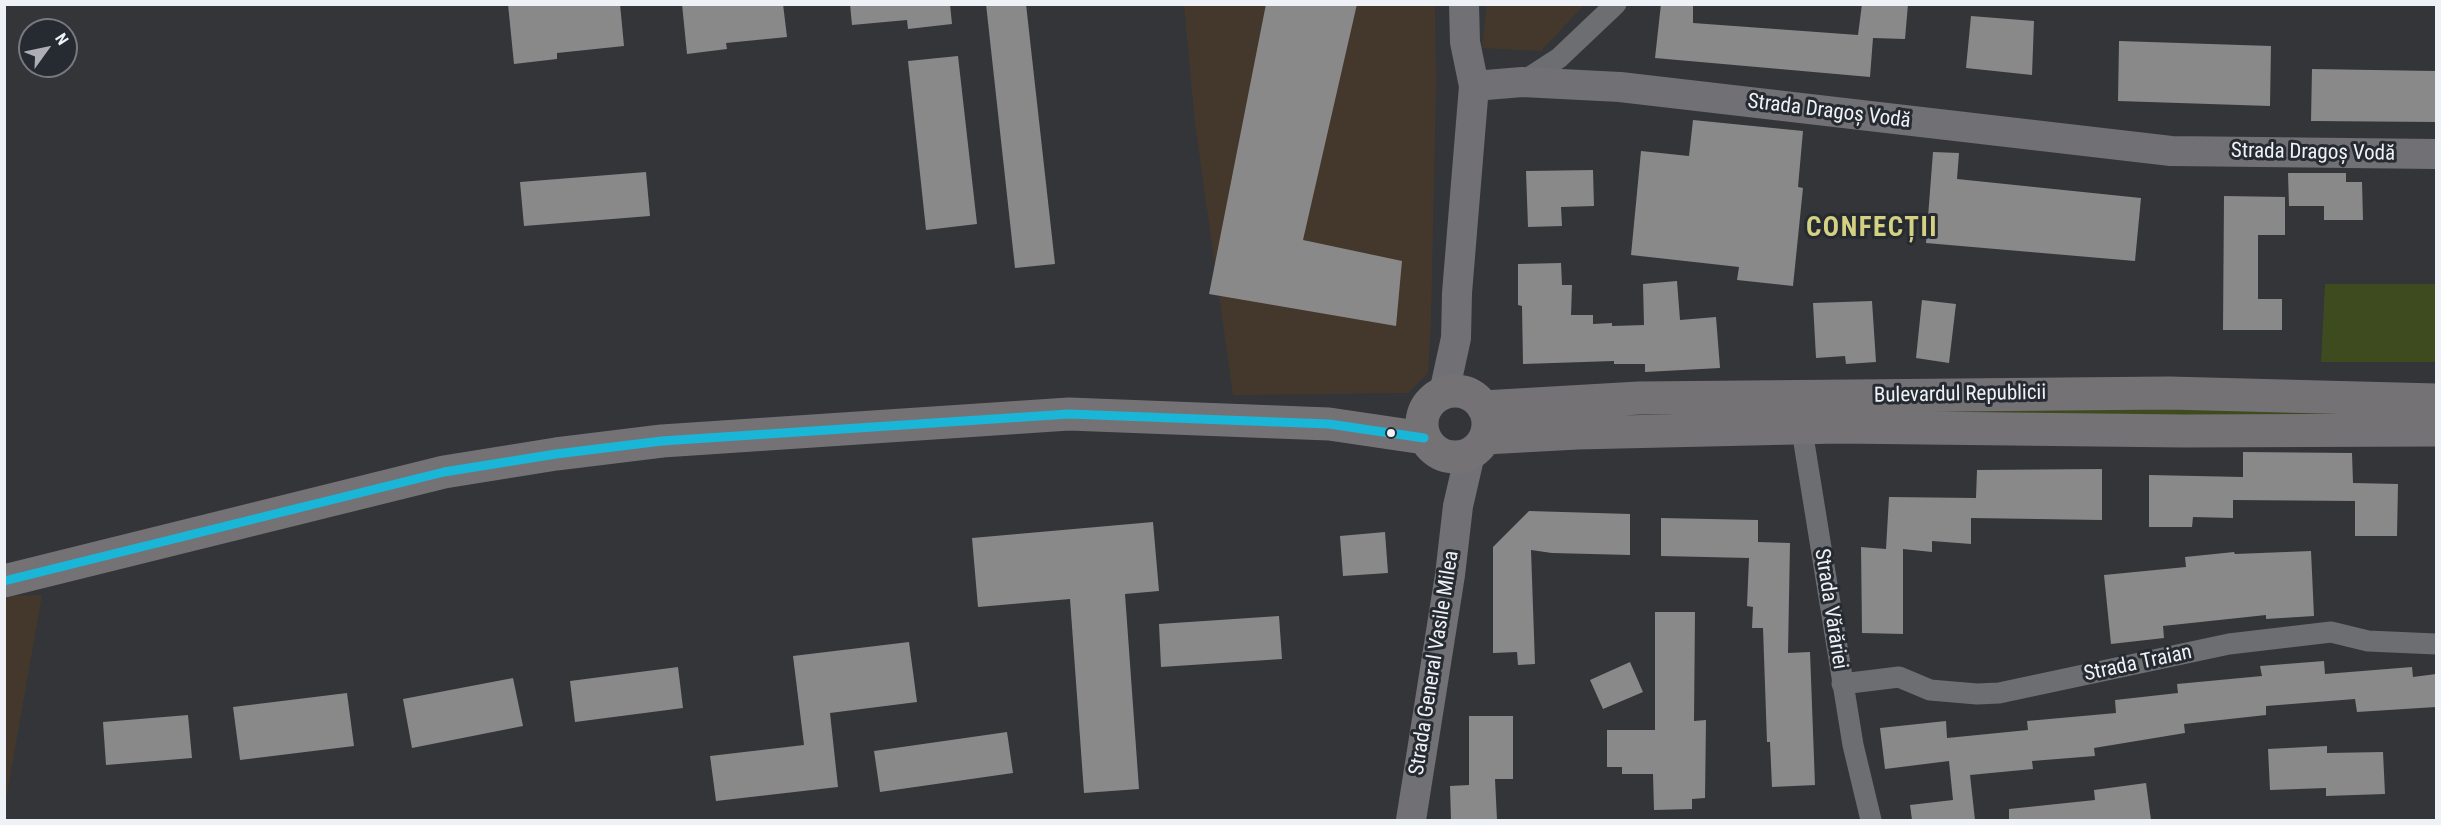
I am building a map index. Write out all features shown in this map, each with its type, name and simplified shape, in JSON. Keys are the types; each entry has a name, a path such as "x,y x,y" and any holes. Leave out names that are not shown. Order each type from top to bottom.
{"main road":[{"path":"1455,424 1456,338 1474,86 1465,42 1464,4"},
{"name":"Strada Dragoș Vodă","path":"1474,86 1522,82 1620,87 2171,151 2436,154"},
{"name":"Bulevardul Republicii","path":"4,582 444,472 512,460 651,442 1069,414 1329,424 1455,424 1588,433 1799,412 2169,393 2436,400"},
{"name":"Bulevardul Republicii","path":"1799,412 2171,430 2436,430"},
{"name":"Strada General Vasile Milea","path":"1411,820 1450,575 1458,506 1455,424"}],"street":[{"path":"1522,82 1559,58 1616,4"},
{"name":"Strada Vărăriei","path":"1799,412 1842,684 1853,745 1871,820"},
{"name":"Strada Traian","path":"1842,684 1899,677 1930,690 1965,694 1999,693 2229,644 2331,632 2368,641 2436,644"}],"shaded area":[{"path":"1487,4 1584,5 1541,51 1482,48"},
{"path":"1184,5 1435,5 1436,85 1428,373 1408,393 1233,395 1195,123"},
{"path":"42,595 5,806 5,596"}],"green space":[{"path":"2325,284 2436,284 2436,362 2321,362"},
{"path":"1911,404 2436,406 2436,417 1911,415"}],"building":[{"path":"508,4 620,4 624,46 557,53 557,59 514,64"},
{"path":"682,4 783,4 787,37 726,43 727,49 687,54"},
{"path":"850,4 950,4 952,24 908,29 907,20 852,25"},
{"path":"986,4 1026,4 1055,264 1015,268"},
{"path":"1266,4 1357,4 1303,240 1402,261 1396,326 1209,294"},
{"path":"1661,4 1693,4 1693,23 1858,35 1862,4 1908,4 1905,39 1873,38 1870,77 1655,58"},
{"path":"1971,16 2034,21 2032,75 1966,68"},
{"path":"2119,41 2271,46 2270,106 2118,101"},
{"path":"958,56 977,224 926,230 908,61"},
{"path":"2312,69 2436,71 2436,122 2311,121"},
{"path":"1693,120 1803,131 1798,187 1803,188 1793,286 1737,280 1739,267 1631,255 1641,151 1689,156"},
{"path":"1933,152 1959,153 1957,179 2141,198 2135,261 1926,243"},
{"path":"1593,170 1594,206 1561,207 1562,226 1528,227 1526,171"},
{"path":"646,172 650,216 524,226 520,182"},
{"path":"2288,173 2346,173 2346,182 2362,182 2363,220 2324,220 2324,206 2289,206"},
{"path":"2224,196 2285,197 2285,235 2258,235 2258,299 2282,299 2282,330 2223,330"},
{"path":"1561,263 1562,285 1572,285 1571,315 1593,315 1593,324 1644,325 1643,284 1677,281 1680,320 1716,317 1720,368 1645,372 1645,364 1614,364 1614,361 1523,364 1522,306 1518,305 1518,264"},
{"path":"1922,300 1956,304 1949,363 1916,358"},
{"path":"1872,301 1876,362 1846,364 1845,356 1816,358 1813,303"},
{"path":"2243,452 2352,453 2353,483 2398,484 2397,536 2355,536 2355,501 2233,500 2233,518 2193,517 2192,527 2149,527 2149,475 2243,477"},
{"path":"2102,469 2102,520 1971,518 1971,544 1932,541 1932,552 1903,549 1903,634 1862,633 1861,547 1886,549 1889,497 1976,498 1977,470"},
{"path":"1529,511 1630,514 1630,555 1552,553 1531,550 1535,664 1518,665 1517,652 1493,653 1493,547"},
{"path":"1661,518 1758,520 1758,542 1790,543 1788,653 1810,652 1815,785 1772,787 1770,742 1767,742 1763,628 1752,628 1753,607 1747,606 1749,558 1661,556"},
{"path":"1153,522 1159,591 1125,594 1139,789 1084,793 1070,599 978,607 972,538"},
{"path":"1385,532 1388,573 1343,576 1340,536"},
{"path":"2311,551 2314,616 2266,619 2266,615 2163,626 2164,638 2111,644 2104,575 2186,567 2185,557 2234,552 2235,554"},
{"path":"1655,612 1695,612 1694,721 1706,720 1705,798 1692,799 1692,809 1654,810 1653,774 1622,774 1622,767 1607,767 1607,730 1655,730"},
{"path":"1279,616 1282,659 1161,667 1159,624"},
{"path":"909,642 917,702 830,713 838,787 716,801 710,756 804,745 793,656"},
{"path":"2324,661 2325,674 2412,667 2413,677 2436,674 2436,707 2357,712 2355,699 2266,706 2266,715 2184,724 2185,733 2094,748 2095,756 2032,761 2033,769 1970,775 1975,820 1912,820 1910,805 1953,800 1949,761 1885,769 1880,728 1946,721 1947,738 2028,730 2027,721 2116,713 2115,700 2178,693 2177,684 2262,676 2260,666"},
{"path":"1630,662 1643,692 1603,709 1590,680"},
{"path":"678,667 683,708 575,722 570,681"},
{"path":"513,678 523,726 412,748 403,699"},
{"path":"347,693 354,746 240,760 233,707"},
{"path":"188,715 192,758 106,765 103,722"},
{"path":"1469,716 1513,716 1513,779 1495,779 1497,820 1451,820 1450,786 1469,785"},
{"path":"1007,732 1013,773 880,792 874,751"},
{"path":"2327,746 2327,753 2383,752 2385,794 2326,796 2326,788 2270,790 2268,749"},
{"path":"2146,783 2151,820 2009,820 2009,809 2095,800 2094,790"}],"transit line":[{"path":"4,581 444,472 556,454 662,441 1069,414 1329,424 1424,438"}],"district":[{"name":"CONFECȚII","path":"1872,229"}]}
